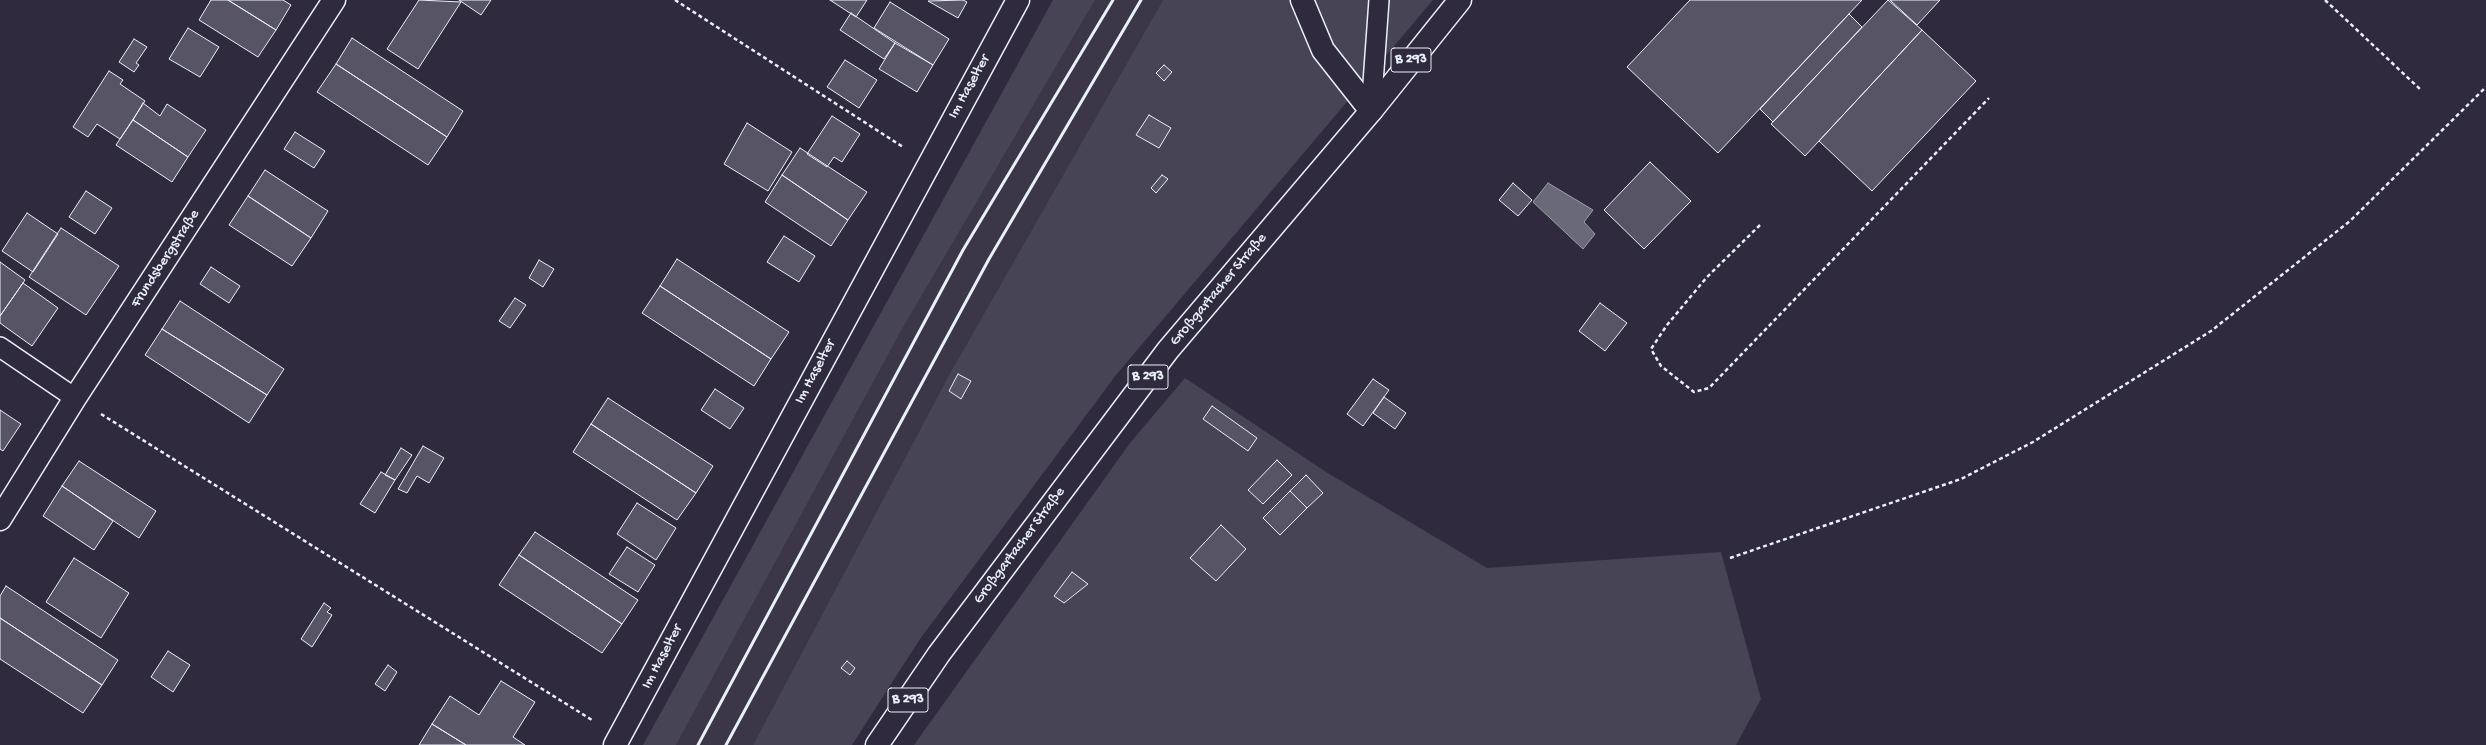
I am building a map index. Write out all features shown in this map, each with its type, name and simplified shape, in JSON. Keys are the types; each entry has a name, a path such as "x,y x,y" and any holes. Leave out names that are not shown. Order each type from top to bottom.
{"street":[{"name":"Frundsbergstraße","path":"0,519 75,398 334,0"},
{"name":"Im Haselter","path":"618,741 928,164 1018,0"},
{"path":"1302,0 1323,50 1371,111"},
{"name":"Großgartacher Straße","path":"878,745 939,654 1168,350 1371,111 1460,0"}],"lane":[{"path":"1371,111 1379,0"},
{"path":"0,347 75,398"}],"path":[{"path":"675,0 928,164"},
{"path":"2325,0 2422,91"},
{"path":"1730,558 1960,479 2033,442 2211,331 2350,222 2486,87"},
{"path":"1760,225 1707,277 1667,325 1651,349 1661,366 1694,392 1709,388 1989,98"},
{"path":"75,398 618,741"}],"shaded area":[{"path":"1053,0 1095,0 901,331 676,745 643,745"},
{"path":"1095,0 1163,0 949,375 753,745 676,745 901,331"},
{"path":"1163,0 1433,0 1116,375 920,639 852,745 753,745 949,375"},
{"path":"1185,378 1326,472 1487,568 1721,552 1761,699 1736,745 914,745 1130,443"}],"water":[{"path":"1548,183 1593,210 1584,222 1595,234 1583,249 1533,202"}],"building":[{"path":"211,0 228,0 276,30 258,57 199,20"},
{"path":"228,0 283,0 291,5 276,30"},
{"path":"419,0 461,2 418,69 387,49"},
{"path":"459,0 491,0 481,15"},
{"path":"830,0 867,0 856,17"},
{"path":"963,0 967,2 958,18 928,1"},
{"path":"1690,0 1862,0 1718,153 1627,67"},
{"path":"1888,0 1922,30 1805,156 1771,124"},
{"path":"1890,0 1940,0 1917,25"},
{"path":"890,2 949,39 933,65 874,28"},
{"path":"851,13 895,43 884,59 840,30"},
{"path":"1849,14 1862,27 1773,122 1760,109"},
{"path":"188,28 219,47 200,77 169,59"},
{"path":"1922,30 1976,81 1872,191 1819,141"},
{"path":"352,38 463,111 447,137 336,64"},
{"path":"134,39 147,47 136,63 139,65 134,72 119,62"},
{"path":"895,43 933,65 917,92 879,69"},
{"path":"845,60 877,80 859,108 827,87"},
{"path":"336,64 447,137 428,165 317,92"},
{"path":"1164,65 1172,72 1164,81 1156,73"},
{"path":"109,71 123,80 120,84 145,101 120,139 97,124 88,137 73,127"},
{"path":"143,103 160,116 167,104 206,130 188,157 133,120"},
{"path":"1149,115 1171,128 1159,148 1136,135"},
{"path":"832,116 860,134 842,162 834,157 827,167 807,154"},
{"path":"133,120 188,157 172,182 116,145"},
{"path":"747,123 792,152 768,191 724,164"},
{"path":"295,132 325,151 314,168 284,149"},
{"path":"800,148 867,192 848,220 782,175"},
{"path":"1650,162 1691,201 1644,249 1604,210"},
{"path":"265,170 328,211 311,238 248,196"},
{"path":"782,175 848,220 831,246 765,202"},
{"path":"1162,175 1168,179 1156,193 1151,188"},
{"path":"1513,183 1532,200 1518,216 1499,200"},
{"path":"86,191 112,208 95,234 69,217"},
{"path":"248,196 311,238 292,266 229,225"},
{"path":"27,213 58,234 33,272 2,251"},
{"path":"61,228 119,266 86,315 29,277"},
{"path":"784,236 815,256 799,282 767,262"},
{"path":"677,259 789,332 771,359 660,286"},
{"path":"539,260 554,269 543,287 529,278"},
{"path":"0,262 25,280 0,316"},
{"path":"211,267 240,286 229,303 200,284"},
{"path":"23,283 58,308 32,346 0,323 0,316"},
{"path":"660,286 771,359 754,386 642,313"},
{"path":"515,298 526,305 510,328 499,321"},
{"path":"180,301 284,369 267,395 162,329"},
{"path":"1600,303 1627,323 1605,351 1579,331"},
{"path":"162,329 267,395 249,423 145,355"},
{"path":"958,374 971,381 961,399 949,391"},
{"path":"1373,379 1389,390 1363,426 1347,414"},
{"path":"715,389 744,408 730,429 701,410"},
{"path":"1384,397 1406,413 1395,429 1373,413"},
{"path":"608,398 713,466 696,493 591,424"},
{"path":"1212,406 1257,438 1248,451 1203,419"},
{"path":"0,410 21,424 3,451 0,449"},
{"path":"591,424 696,493 677,520 573,452"},
{"path":"423,446 444,458 429,483 417,476 407,493 398,489"},
{"path":"401,448 412,455 395,480 385,475"},
{"path":"1277,460 1292,475 1263,504 1248,490"},
{"path":"79,461 156,511 139,538 62,486"},
{"path":"381,472 395,480 375,513 360,504"},
{"path":"1306,475 1323,493 1307,508 1290,491"},
{"path":"62,486 113,521 94,550 43,516"},
{"path":"1290,491 1307,508 1280,535 1263,518"},
{"path":"637,503 676,528 656,560 617,534"},
{"path":"1221,525 1246,549 1216,581 1190,558"},
{"path":"535,532 638,600 622,624 519,555"},
{"path":"627,547 655,565 638,592 609,574"},
{"path":"519,555 622,624 602,653 499,585"},
{"path":"74,558 129,593 101,638 46,602"},
{"path":"1072,572 1088,584 1064,603 1054,596"},
{"path":"6,586 118,660 102,685 0,618 0,596"},
{"path":"324,603 331,608 327,612 332,615 312,647 301,639"},
{"path":"0,618 102,685 83,713 0,659"},
{"path":"168,651 190,665 173,692 151,677"},
{"path":"847,661 855,668 850,675 841,668"},
{"path":"388,665 397,672 385,691 375,684"},
{"path":"501,681 535,702 513,737 525,745 466,745 432,724 450,696 479,715"},
{"path":"432,724 466,745 419,745"}],"railway":[{"path":"698,745 963,250 1113,0"},
{"path":"726,745 989,259 1141,0"}]}
